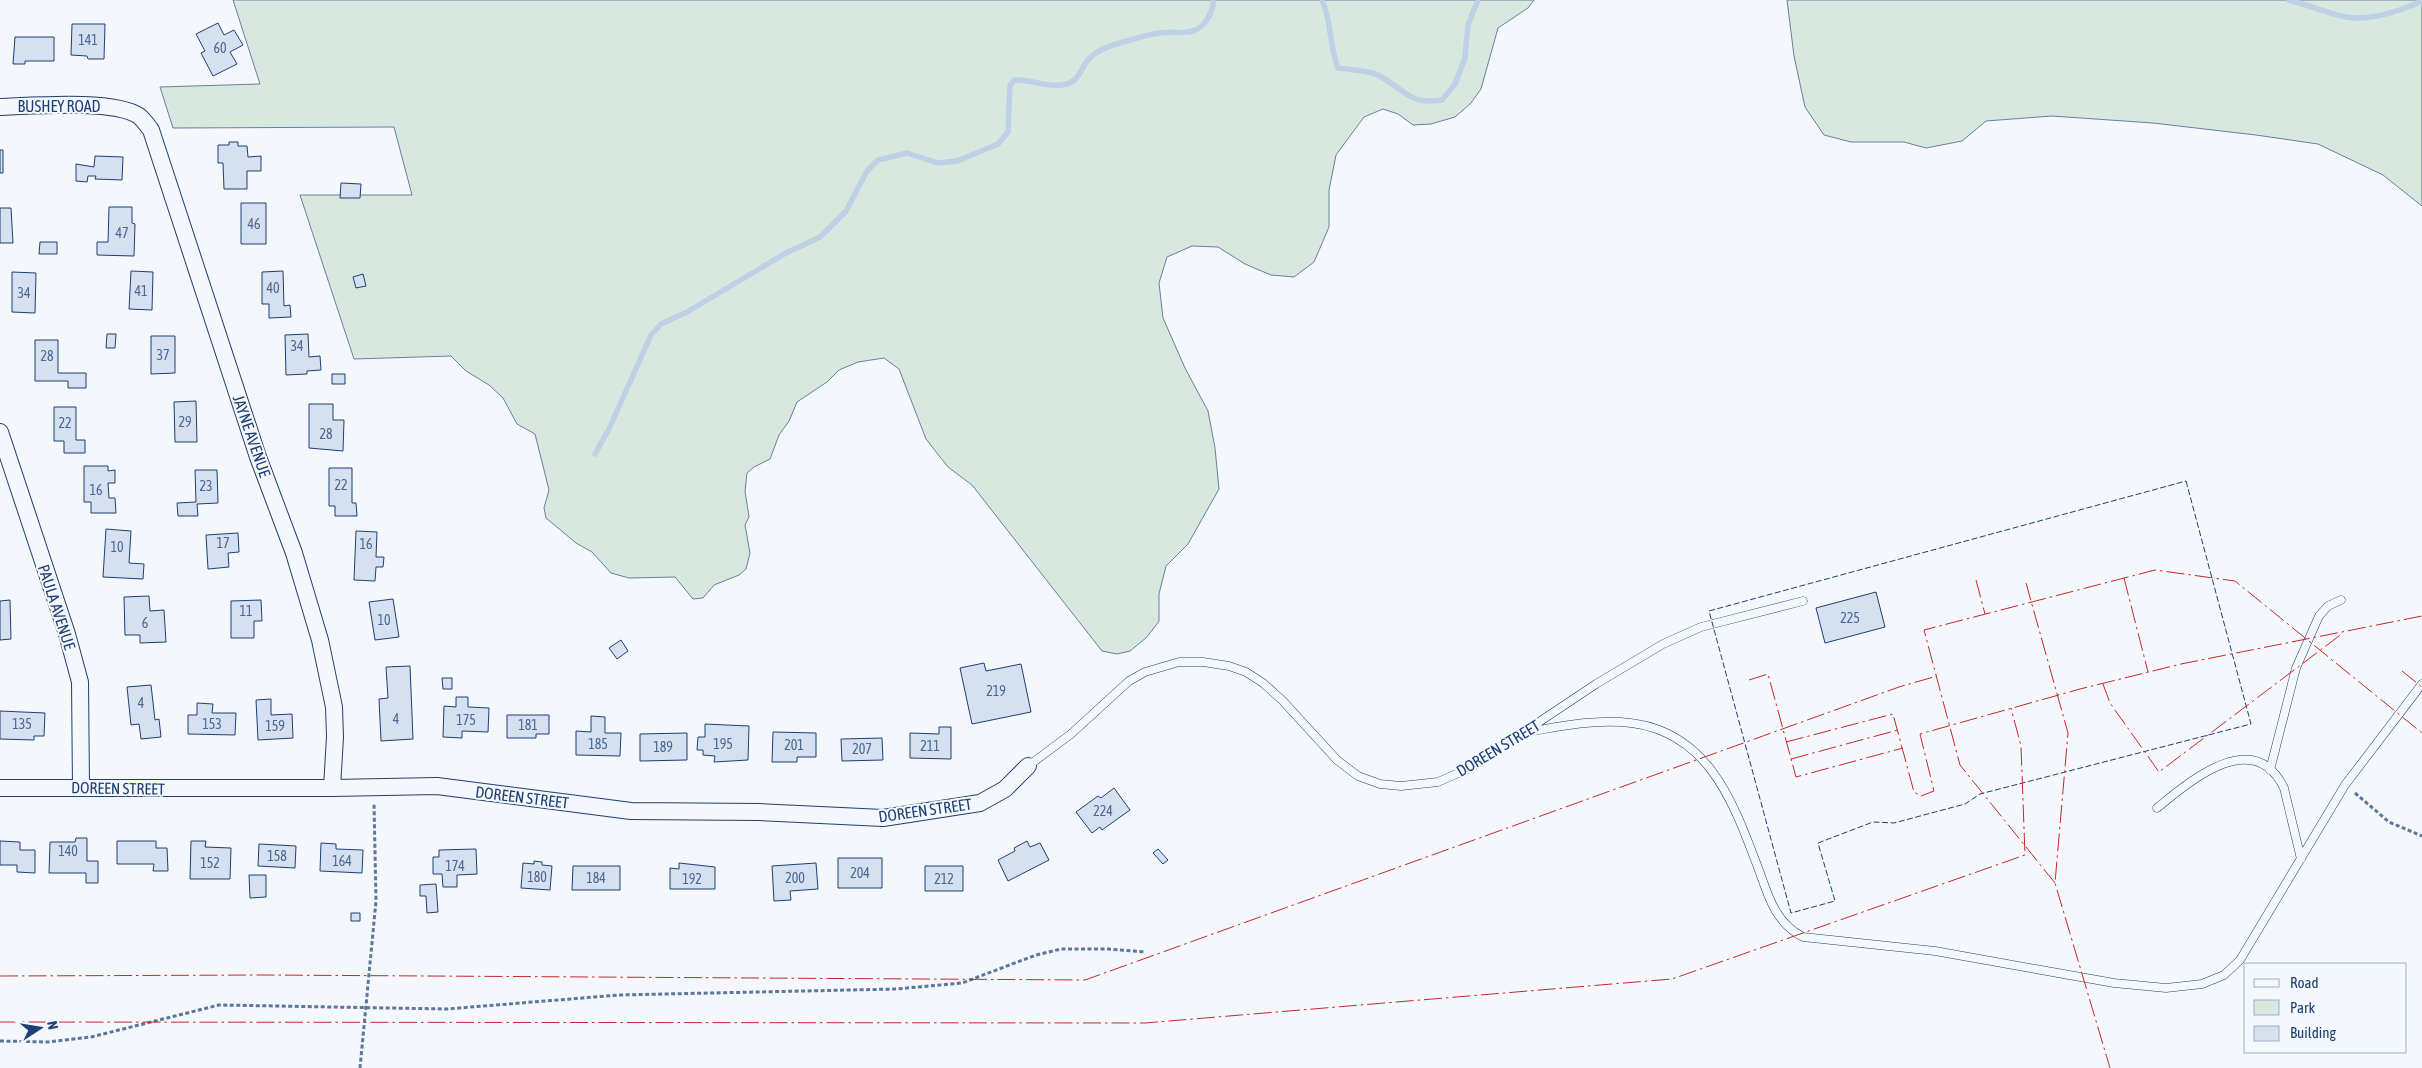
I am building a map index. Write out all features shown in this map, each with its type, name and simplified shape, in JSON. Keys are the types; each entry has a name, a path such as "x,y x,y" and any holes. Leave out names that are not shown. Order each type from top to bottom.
{"street":[{"name":"BUSHEY ROAD","path":"0,107 64,104 117,109"},
{"name":"JAYNE AVENUE","path":"117,109 138,115 152,130 258,457 294,552 320,640 334,707 335,737 332,788"},
{"name":"PAULA AVENUE","path":"0,432 68,634 80,682 81,787"},
{"name":"DOREEN STREET","path":"0,788 332,788 437,786 632,811 759,812 883,818 980,803 1006,789 1028,766"}],"lane":[{"path":"2270,770 2296,668 2319,616 2328,606 2341,600"},
{"name":"DOREEN STREET","path":"1028,766 1071,734 1128,681 1145,672 1179,662 1212,663 1246,672 1282,700 1337,760 1358,776 1380,784 1401,786 1438,782 1470,768 1596,684 1663,644 1701,627 1803,601"},
{"path":"1526,732 1590,722 1621,722 1645,725 1667,732 1714,771 1743,824 1772,905 1791,931 1803,937 1935,951 2114,983 2166,988 2202,984 2224,975 2240,960 2344,785 2422,684"},
{"path":"2157,808 2210,768 2234,760 2251,760 2264,765 2280,780 2284,788 2301,859"}],"path":[{"path":"2344,785 2389,822 2422,836"},
{"path":"360,1068 376,901 374,787"},
{"path":"0,1041 48,1042 91,1037 219,1005 447,1009 619,995 905,988 962,983 1036,955 1061,949 1108,949 1146,952"}],"green space":[{"path":"233,0 1534,0 1528,8 1498,28 1481,89 1471,103 1455,117 1431,124 1413,125 1398,114 1383,109 1364,117 1336,155 1329,190 1329,227 1314,262 1294,277 1271,275 1245,264 1218,247 1192,246 1167,257 1159,283 1163,318 1185,368 1208,411 1215,448 1219,489 1188,544 1166,566 1159,594 1159,621 1147,637 1130,651 1117,654 1102,651 972,485 948,467 926,439 899,369 884,358 858,362 839,370 827,382 797,402 789,421 779,435 770,459 747,473 745,491 749,517 745,525 750,553 746,569 739,575 714,585 703,598 693,599 675,577 629,578 611,573 592,552 576,543 546,518 544,508 549,490 535,434 517,424 503,398 489,385 466,371 451,356 354,359 300,195 412,195 394,127 173,128 160,87 260,84"},
{"path":"1787,0 2422,0 2422,206 2383,175 2318,144 2256,135 2153,123 2052,116 1986,121 1962,141 1926,148 1904,142 1851,142 1824,135 1805,107 1794,56"}],"building":[{"path":"218,23 224,35 234,30 243,45 230,52 237,64 213,76 201,53 205,51 196,34"},
{"path":"72,24 105,24 104,59 88,59 87,56 71,55"},
{"path":"15,37 54,37 54,61 25,61 25,64 13,64"},
{"path":"229,142 238,142 238,146 247,146 248,157 261,156 261,171 247,171 247,189 224,189 223,163 218,163 218,145 229,145"},
{"path":"0,150 3,150 3,173 0,173"},
{"path":"95,156 123,157 122,180 95,179 96,176 88,176 87,182 76,181 76,164 94,167"},
{"path":"341,183 361,184 360,198 340,198"},
{"path":"241,203 266,203 266,244 241,244"},
{"path":"109,207 132,207 132,223 135,224 134,256 97,255 97,242 108,242"},
{"path":"0,208 11,208 13,243 0,243"},
{"path":"40,242 57,242 57,254 39,254"},
{"path":"131,271 153,272 152,310 129,309"},
{"path":"283,271 284,306 290,305 291,317 269,318 269,304 262,304 262,272"},
{"path":"12,272 36,273 35,313 12,312"},
{"path":"363,274 366,286 356,288 353,277"},
{"path":"107,334 116,334 115,348 106,348"},
{"path":"308,334 309,357 320,356 321,370 307,371 307,374 286,375 285,335"},
{"path":"151,336 175,336 175,373 151,374"},
{"path":"35,340 58,340 58,373 86,373 86,388 68,388 68,381 35,381"},
{"path":"332,374 345,374 345,384 332,384"},
{"path":"196,401 197,442 175,442 174,402"},
{"path":"309,404 333,404 333,420 344,420 343,451 309,448"},
{"path":"54,407 76,407 76,440 85,440 85,453 64,453 64,441 54,441"},
{"path":"84,466 108,466 108,471 115,470 115,483 108,483 109,498 115,498 116,513 91,513 91,502 84,502"},
{"path":"329,468 352,468 352,503 356,503 357,516 335,516 335,506 329,506"},
{"path":"195,470 217,470 218,503 197,504 198,516 178,516 177,503 196,502"},
{"path":"106,529 131,531 129,563 144,564 143,579 103,577"},
{"path":"356,531 377,532 376,557 384,557 383,567 376,567 375,581 354,580"},
{"path":"238,533 239,552 228,553 229,567 208,569 206,535"},
{"path":"1876,592 1885,627 1825,643 1816,608"},
{"path":"149,596 150,611 164,610 166,642 140,643 140,635 125,635 124,597"},
{"path":"393,599 399,637 375,640 369,602"},
{"path":"10,600 11,639 0,640 0,601"},
{"path":"261,600 262,621 254,621 254,638 231,638 231,601"},
{"path":"621,640 628,651 617,659 609,648"},
{"path":"984,663 986,671 1021,664 1031,712 972,724 960,668"},
{"path":"410,666 413,739 381,741 379,699 388,698 386,667"},
{"path":"442,678 452,678 452,689 443,689"},
{"path":"151,685 155,720 159,719 161,737 141,739 139,724 131,725 127,687"},
{"path":"456,697 468,697 468,707 489,708 488,732 462,731 462,738 443,737 444,706 456,707"},
{"path":"271,699 271,715 292,714 293,738 258,740 256,700"},
{"path":"197,703 213,704 212,713 236,713 235,735 188,734 188,715 197,715"},
{"path":"0,711 45,713 44,736 34,736 34,740 0,739"},
{"path":"507,715 549,715 549,734 536,734 536,738 507,738"},
{"path":"591,716 605,717 605,733 621,733 620,756 576,755 576,731 591,732"},
{"path":"705,724 749,726 748,760 714,762 715,756 703,755 703,750 697,750 698,737 705,737"},
{"path":"939,727 951,727 951,759 910,758 910,733 939,734"},
{"path":"773,732 816,733 816,757 797,757 797,762 772,762"},
{"path":"687,733 687,760 640,761 640,734"},
{"path":"882,738 883,760 842,761 841,739"},
{"path":"1114,788 1130,810 1102,830 1100,827 1092,833 1076,812 1098,796 1101,798"},
{"path":"76,838 87,838 87,861 98,861 98,883 86,883 86,873 49,873 50,842 75,842"},
{"path":"0,841 20,842 20,850 35,850 35,873 17,872 17,865 0,865"},
{"path":"117,841 156,841 156,848 167,848 168,871 153,871 154,864 117,864"},
{"path":"191,841 206,841 205,847 231,848 230,879 190,879"},
{"path":"1027,841 1030,847 1040,843 1049,860 1008,881 998,860 1015,851 1014,848"},
{"path":"321,843 336,844 336,849 363,850 362,873 320,871"},
{"path":"259,844 296,846 295,868 258,866"},
{"path":"476,849 477,874 457,875 457,887 443,887 442,874 433,874 433,857 439,857 439,850"},
{"path":"1158,849 1168,860 1163,864 1153,853"},
{"path":"838,858 882,858 882,888 838,888"},
{"path":"534,861 542,862 542,865 552,866 550,890 521,888 523,863 534,864"},
{"path":"679,863 715,867 715,889 670,889 670,868 679,869"},
{"path":"816,863 818,889 790,891 791,900 774,901 772,866"},
{"path":"573,866 620,866 620,890 572,890"},
{"path":"925,866 963,866 963,891 925,891"},
{"path":"249,875 266,875 266,897 250,898"},
{"path":"436,884 438,912 427,913 426,896 420,896 420,885"},
{"path":"351,913 360,913 360,921 351,921"}],"waterway":[{"path":"595,454 609,429 651,335 661,324 687,312 786,253 820,237 846,211 867,171 878,160 907,153 938,163 957,161 998,144 1008,132 1010,86 1014,80 1048,85 1067,84 1075,80 1086,62 1093,55 1108,47 1152,34 1187,32 1198,29 1208,18 1213,7 1213,0"},
{"path":"1322,0 1338,68 1373,73 1410,96 1423,101 1442,100 1455,84 1465,58 1468,25 1478,0"},
{"path":"2289,0 2346,17 2356,18 2385,14 2422,1"}],"fence":[{"path":"2186,481 2251,724 1980,794 1965,804 1894,823 1873,822 1818,843 1835,901 1791,913 1709,611 2186,481"}],"power":[{"path":"2055,883 1960,765 1924,630 2155,570 2235,581 2422,733"},
{"path":"2124,578 2148,672"},
{"path":"1976,580 1985,614"},
{"path":"2026,583 2068,733 2055,883 2110,1068"},
{"path":"1786,742 1893,714 1914,792 1921,796 1934,791 1920,734 2080,689 2181,664 2422,616"},
{"path":"2103,684 2110,703 2159,772 2343,633"},
{"path":"2402,671 2422,687"},
{"path":"1749,680 1768,674 1796,777 1903,748"},
{"path":"0,976 263,975 1085,980 1899,687 1937,676"},
{"path":"0,1022 1145,1023 1672,979 2025,855 2021,746 2011,708"},
{"path":"1791,759 1898,730"}]}
